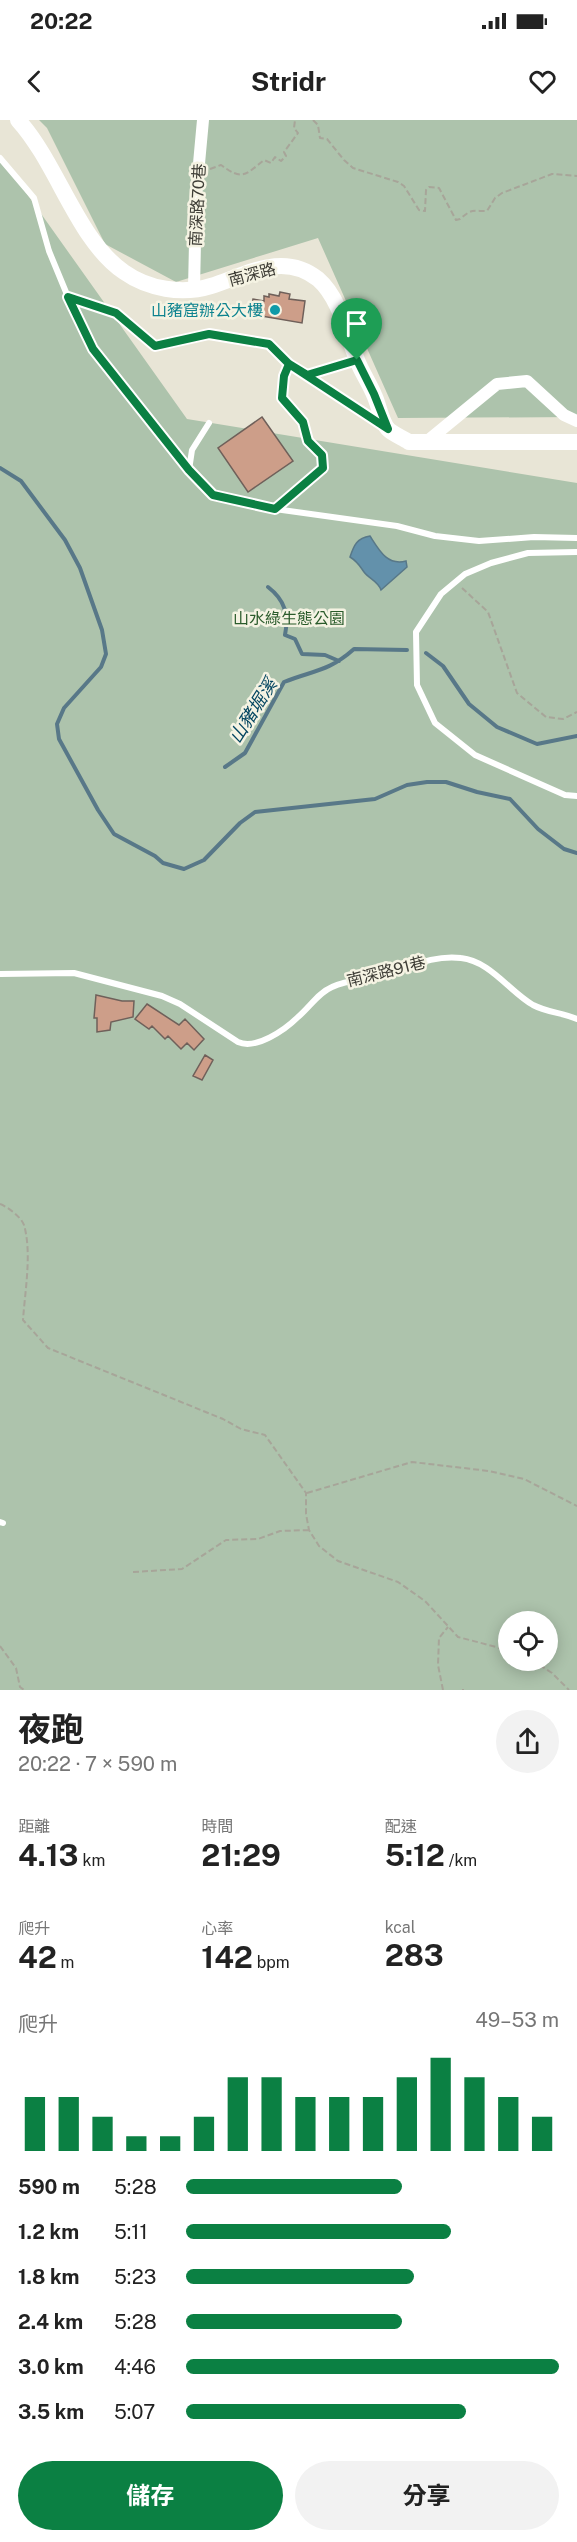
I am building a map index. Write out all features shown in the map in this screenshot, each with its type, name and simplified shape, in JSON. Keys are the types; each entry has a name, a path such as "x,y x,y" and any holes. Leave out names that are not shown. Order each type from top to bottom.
{"main road":[{"name":"南深路","path":"18,120 55,173 94,243 109,261 140,282 154,287 194,289 209,287 270,266 296,267 317,279 326,288 337,309 388,429"},
{"path":"388,429 409,442 577,442"}],"street":[{"name":"南深路70巷","path":"194,289 198,169 203,120"},
{"path":"425,443 497,384 527,381 564,415 577,421"}],"lane":[{"path":"0,158 34,198 49,251 93,349 189,470 213,495 275,509 397,526 435,536 479,541 534,537 577,538"},
{"path":"68,297 116,313 155,346 209,334 269,344 289,364 388,429"},
{"path":"307,375 357,360"},
{"path":"275,509 323,468 322,455 308,441 303,422 282,398 284,376 289,364"},
{"path":"189,470 192,450 209,423"},
{"path":"577,552 528,553 491,562 465,574 441,594 416,632 417,685 435,723 475,755 565,795 577,796"},
{"name":"南深路91巷","path":"0,974 74,973 162,996 180,1004 238,1042 248,1045 287,1026 319,996 341,982 382,975 425,961 462,958 473,961 494,973 536,1006 577,1018"}],"path":[{"path":"198,169 208,170 221,165 228,172 243,174 252,172 264,160 271,163 274,158 281,161 286,156 284,152 298,133 294,128 295,120"},
{"path":"313,120 318,125 320,138 327,139 353,168 398,182 404,186 419,210 425,212 426,190 429,187 439,188 456,220 460,219 466,211 487,211 491,208 495,198 502,193 552,174 577,176"},
{"path":"456,581 488,612 517,693 546,717 563,719 577,712"},
{"path":"0,1204 7,1206 23,1223 27,1268 23,1320 48,1348 223,1419 241,1429 265,1435 306,1493 309,1530 319,1546 338,1561 398,1582 425,1601 458,1637 498,1647"},
{"path":"306,1493 412,1462 489,1471 524,1479 577,1506"},
{"path":"133,1572 183,1569 226,1540 258,1539 280,1531 309,1530"},
{"path":"443,1690 438,1665 438,1638 448,1627"},
{"path":"0,1646 16,1668 20,1687 24,1690"},
{"path":"550,1671 569,1690"}],"green space":[{"path":"39,120 577,120 577,417 398,418 318,238 176,282 105,244 47,128"},
{"name":"山水綠生態公園","path":"0,156 187,419 577,483 577,1690 0,1690"}],"water":[{"path":"370,536 384,556 394,561 406,561 407,567 381,590 378,584 350,557 357,543 362,538"}],"building":[{"name":"山豬窟辦公大樓","path":"280,292 290,294 289,299 305,301 302,323 250,314 253,299 264,301 264,296 269,297 269,294 279,296"},
{"path":"262,417 293,461 248,492 218,448"},
{"path":"96,995 122,1001 134,1001 133,1017 111,1022 110,1030 97,1032 97,1018 94,1018"},
{"path":"147,1004 179,1025 185,1019 204,1039 194,1050 187,1043 181,1049 168,1036 165,1039 152,1026 149,1029 135,1019"},
{"path":"205,1055 213,1060 202,1080 193,1076"}],"waterway":[{"path":"0,468 21,481 65,540 80,568 102,630 106,654 101,667 64,708 57,724 59,739 98,810 114,834 155,856 163,863 184,869 204,860 240,823 255,812 375,799 407,785 446,782 510,799 538,829 564,849 577,853"},
{"path":"268,587 278,597 284,608 285,635 295,639 302,654 325,655 339,661"},
{"name":"山豬堀溪","path":"225,767 245,753 284,682 320,670 345,657 354,649 407,650"},
{"name":"山豬堀溪","path":"426,653 443,666 469,704 497,727 537,744 577,736"}],"place":[{"name":"山豬窟辦公大樓","path":"275,310"}],"route":[{"path":"357,360 307,375 289,364 269,344 209,334 155,346 116,313 68,297 93,349 189,470 213,495 248,505 275,509 306,485 323,468 322,455 308,441 303,422 282,398 284,376 289,364 388,429 357,360"}]}
